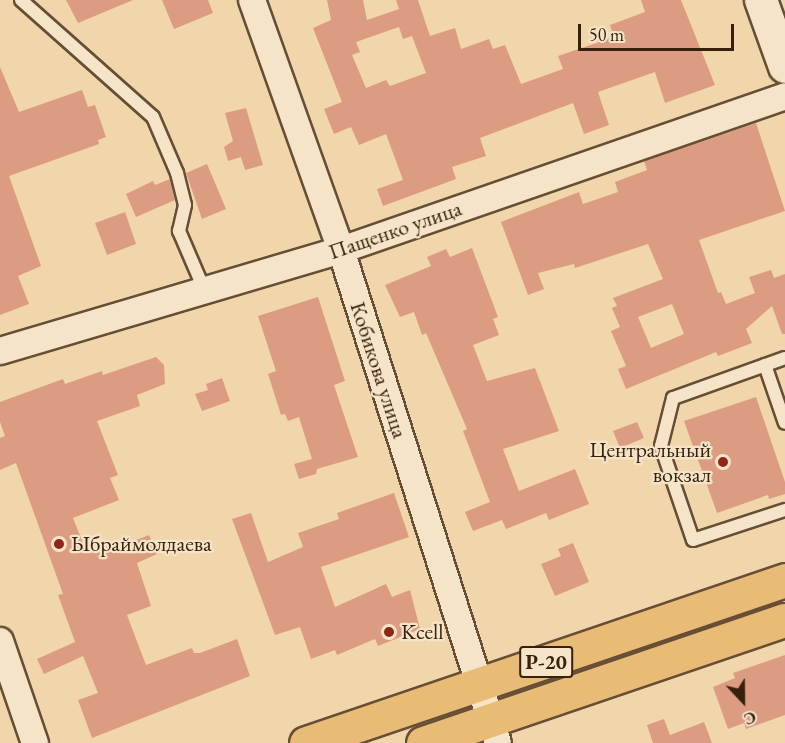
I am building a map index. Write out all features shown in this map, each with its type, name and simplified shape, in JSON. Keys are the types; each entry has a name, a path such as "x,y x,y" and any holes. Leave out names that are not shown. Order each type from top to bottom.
{"highway":[{"name":"Р-20","path":"306,743 785,580"},
{"path":"423,743 494,732 785,620"}],"street":[{"name":"Кобикова улица","path":"252,0 340,250 494,732"},
{"path":"761,0 785,67"},
{"name":"Пащенко улица","path":"0,351 340,250 785,96"},
{"path":"0,641 35,743"}],"lane":[{"path":"21,0 153,117 177,173 185,205 179,231 204,289"},
{"path":"785,358 673,398 661,446 693,540 785,510"},
{"path":"765,365 785,423"}],"building":[{"path":"66,0 133,0 78,23"},
{"path":"162,0 208,0 213,13 174,29"},
{"path":"327,0 363,0 367,20 399,9 396,0 418,0 430,36 455,28 461,49 489,39 493,49 505,45 521,84 563,69 558,56 614,37 610,25 645,12 641,0 681,0 715,85 665,103 655,72 598,92 609,125 584,134 573,103 480,138 486,156 452,167 456,179 383,206 377,189 403,180 386,134 359,145 351,127 334,134 324,109 342,102 313,28 331,20","holes":["399,27 403,39 412,36 426,73 390,86 386,80 366,88 352,55 360,52 356,42"]},
{"path":"0,67 19,112 82,90 88,107 95,105 106,137 98,140 99,144 9,176 41,266 18,276 29,304 0,315"},
{"path":"246,108 263,165 245,170 241,157 228,161 224,147 233,141 225,113"},
{"path":"756,123 785,211 699,240 718,293 721,292 726,304 755,293 749,277 771,270 774,278 785,274 785,334 782,334 772,306 746,329 752,343 718,356 716,352 626,389 618,369 626,366 611,331 620,327 612,308 617,306 613,298 663,279 648,244 575,268 574,264 538,273 544,289 528,295 501,222 579,192 583,204 618,192 615,182 647,170 644,161","holes":["672,304 684,334 651,348 638,317"]},
{"path":"207,164 226,209 202,219 186,173"},
{"path":"170,179 175,200 136,217 126,194 153,181 155,185"},
{"path":"125,212 136,244 107,255 95,223"},
{"path":"472,248 498,317 493,319 499,335 473,345 487,381 535,368 559,431 503,449 519,491 575,469 589,504 549,520 546,513 506,529 502,520 473,531 465,512 490,502 463,431 467,429 426,333 422,335 414,312 400,317 385,285 431,266 427,257 446,249 450,257"},
{"path":"318,297 345,381 334,385 358,457 317,469 316,474 299,479 294,464 312,459 299,417 288,421 285,414 281,415 268,374 276,371 258,316"},
{"path":"156,357 164,365 165,384 137,395 140,406 97,421 118,475 110,478 119,500 73,518 86,551 115,544 117,548 149,535 157,554 137,563 151,606 127,615 146,665 192,648 194,653 200,653 237,639 250,676 92,738 78,700 98,693 83,656 44,674 37,659 75,642 58,595 63,594 16,463 0,470 0,438 5,436 0,422 0,402 63,379 65,384 102,371 103,375"},
{"path":"222,378 230,401 202,411 195,394 208,390 206,384"},
{"path":"756,397 785,482 785,494 769,499 768,495 717,513 684,421"},
{"path":"637,422 644,438 620,448 613,431"},
{"path":"394,493 409,537 321,567 335,607 386,584 392,597 410,590 420,629 378,646 375,639 337,655 335,650 311,659 300,627 275,635 232,519 251,513 268,562 303,547 298,533 339,519 337,513"},
{"path":"573,543 589,582 555,596 541,564 561,556 558,549"},
{"path":"785,655 785,715 746,729 744,723 728,729 713,687 735,678 733,673"},
{"path":"664,719 670,735 704,722 712,743 653,743 647,725"}],"place":[{"name":"Центральный вокзал","path":"723,462"},
{"name":"Ыбраймолдаева","path":"59,544"},
{"name":"Kcell","path":"389,632"}]}
